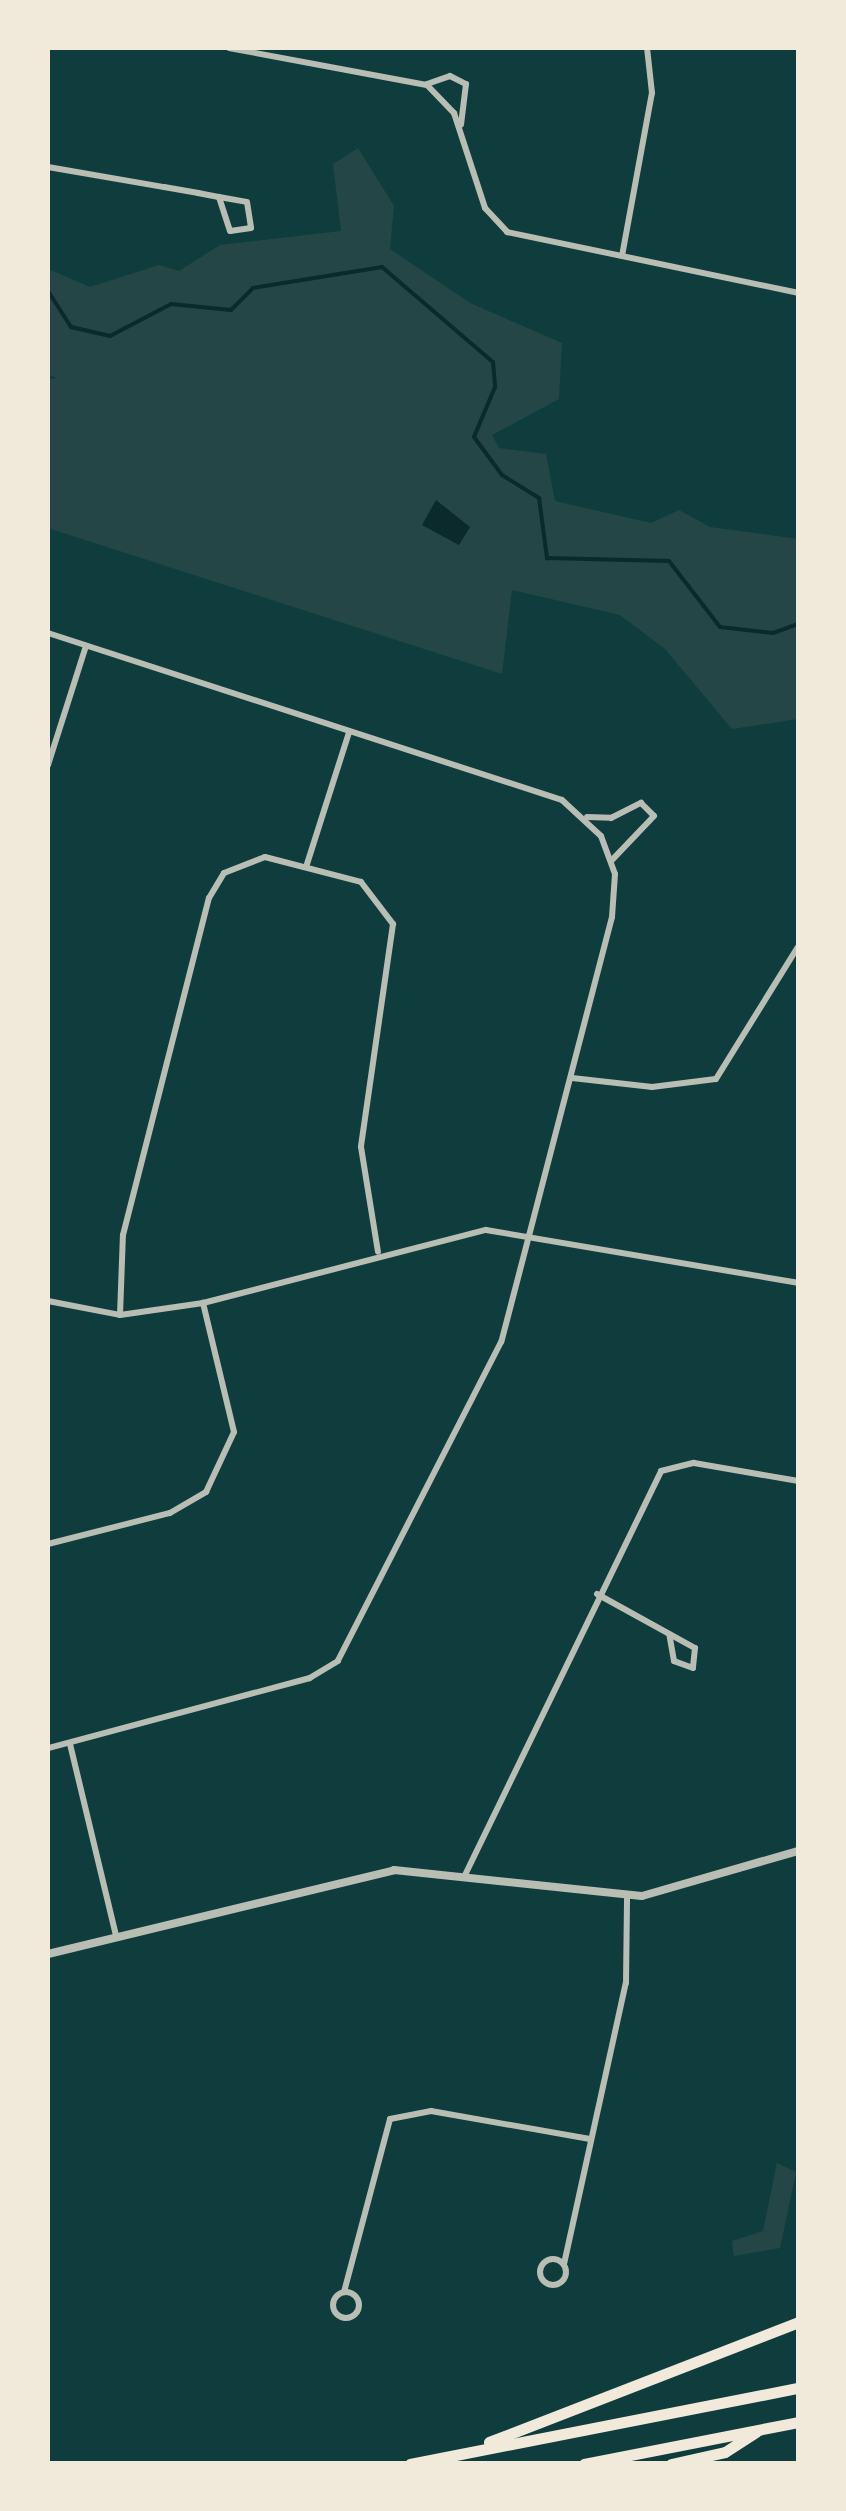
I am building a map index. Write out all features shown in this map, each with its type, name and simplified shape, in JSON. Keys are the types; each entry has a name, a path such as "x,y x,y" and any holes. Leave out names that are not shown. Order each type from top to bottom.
{"highway":[{"path":"462,2453 798,2322"},
{"path":"410,2464 798,2388"},
{"path":"584,2464 798,2422"},
{"path":"671,2464 725,2452 764,2428"}],"street":[{"path":"229,48 426,85 450,76 466,84 460,125"},
{"path":"622,256 652,93 647,48"},
{"path":"426,85 460,125 485,208 506,232 798,293"},
{"path":"48,167 219,197 247,202 251,228 230,231 219,197"},
{"path":"48,633 562,800 585,816 601,836 610,862 612,916 501,1342 338,1661 310,1678 48,1748"},
{"path":"48,765 86,646"},
{"path":"307,864 350,731"},
{"path":"585,816 650,808 652,826 610,862"},
{"path":"120,1315 123,1235 209,898 242,864 307,864 362,882 394,924 362,1129 378,1252"},
{"path":"572,1078 652,1087 716,1080 798,947"},
{"path":"48,1301 120,1315 203,1303 378,1252 486,1230 798,1283"},
{"path":"48,1544 170,1514 206,1492 234,1432 203,1303"},
{"path":"465,1875 598,1594 669,1464 798,1481"},
{"path":"598,1594 670,1634 695,1648 693,1668 674,1661 670,1634"},
{"path":"70,1744 116,1936"},
{"path":"48,1954 358,1875 465,1875 627,1896 700,1886 798,1851"},
{"path":"564,2264 545,2261 542,2281 563,2281 589,2140 626,1983 627,1896"},
{"path":"344,2292 359,2302 351,2318 332,2307 344,2292 390,2119 431,2111 589,2140"}],"shaded area":[{"path":"358,148 394,206 390,249 470,303 562,343 559,399 492,435 499,448 546,454 555,501 651,523 679,510 710,527 798,539 798,719 732,729 665,649 620,615 512,590 502,674 48,528 48,379 58,378 48,375 48,269 90,287 159,265 179,271 220,245 341,231 333,164"},
{"path":"436,500 470,527 459,545 422,525"},
{"path":"777,2163 796,2172 780,2248 734,2256 732,2241 763,2231"}],"waterway":[{"path":"48,291 71,327 110,336 171,304 231,310 253,288 382,267 493,362 495,387 474,437 502,475 539,498 547,558 669,561 720,627 773,633 798,624"}]}
